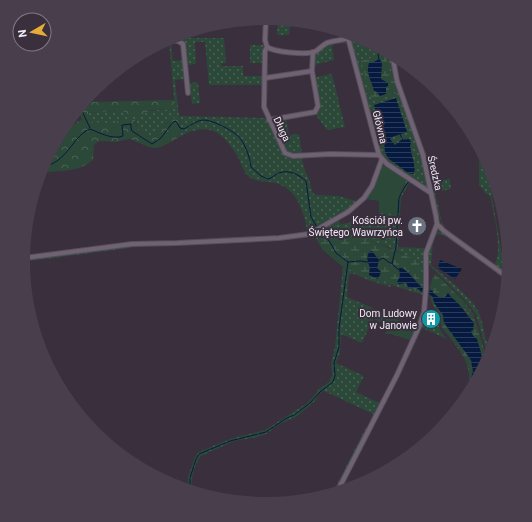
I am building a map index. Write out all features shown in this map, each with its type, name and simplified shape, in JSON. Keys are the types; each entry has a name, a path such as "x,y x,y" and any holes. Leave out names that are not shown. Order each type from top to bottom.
{"street":[{"name":"Długa","path":"266,25 265,40 267,47 265,51 264,107 285,153 290,156 330,154 380,157"},
{"path":"267,47 274,51 313,52 329,42 342,38"},
{"name":"Główna","path":"349,41 380,157 432,193"},
{"path":"179,42 183,44 188,93"},
{"path":"269,120 314,112 318,106 312,71 313,52"},
{"name":"Średzka","path":"341,484 421,323 426,293 426,253 437,224 432,193 423,155 397,81 393,62"},
{"path":"265,78 312,71"},
{"path":"30,257 132,244 193,242 304,235 314,233 348,212 364,198 372,186 380,157"},
{"path":"437,224 444,231 501,273"}],"green space":[{"path":"278,26 290,27 289,35 277,35"},
{"path":"190,38 224,38 226,63 221,63 221,66 243,66 243,76 263,76 262,85 209,85 205,42 195,42 196,64 188,65 187,68 184,42 181,41"},
{"path":"351,41 370,49 392,62 394,75 423,160 429,186 428,188 389,163 380,154"},
{"path":"335,42 348,44 335,43 332,46 334,60 314,65 315,54 326,45"},
{"path":"171,45 173,61 182,60 183,55 185,81 184,79 175,80 179,116 169,121 155,135 148,137 138,130 136,122 120,120 111,126 106,123 91,122 88,113 123,110 127,114 175,109 169,46"},
{"path":"250,45 263,45 263,63 250,63"},
{"path":"381,55 386,58 396,93 372,101 361,61","holes":["369,63 372,63 382,73 381,79 388,83 386,87 374,91 370,77"]},
{"path":"188,70 189,83 198,82 200,103 192,104 190,89 188,87"},
{"path":"313,72 316,77 332,74 345,127 327,130 315,115 319,107"},
{"path":"175,100 175,109 150,110 142,116 130,116 122,110 88,113 91,122 106,123 111,125 120,120 134,119 138,130 148,137 153,136 171,120 179,116 181,136 156,148 151,148 130,139 115,142 100,141 94,145 93,160 87,164 75,169 48,172 54,157 70,130 74,125 82,120 80,115 92,102"},
{"path":"411,112 428,160 433,181 450,179 451,189 435,192 442,222 447,231 441,223 427,166 409,113"},
{"path":"179,116 267,118 284,155 292,158 302,156 304,168 315,195 339,196 359,202 346,212 308,234 302,211 296,198 291,192 278,184 255,180 248,176 238,157 221,135 207,129 200,129 181,136"},
{"path":"286,118 289,135 299,134 302,154 297,155 287,153 273,125 275,120"},
{"path":"479,159 491,191 501,253 501,271 494,265 497,259 498,242 490,196 479,186"},
{"path":"385,165 407,178 398,198 397,214 379,212 379,201 365,199 381,166"},
{"path":"407,178 411,180 401,198 398,247 425,248 425,267 391,248 366,239 328,228 324,228 318,233 318,239 324,249 357,273 387,285 405,284 407,288 425,294 421,312 423,295 391,285 390,287 352,273 349,275 347,297 415,328 420,315 421,316 411,343 409,343 412,335 373,319 362,343 341,334 340,353 336,363 364,376 356,392 379,403 382,399 370,424 369,423 373,414 324,391 319,394 315,401 296,417 279,424 266,434 234,441 201,456 196,463 192,485 188,483 188,477 195,457 199,452 230,439 265,430 306,404 319,389 329,382 332,375 331,364 335,347 343,267 323,250 314,236 298,239 145,246 30,261 30,258 115,247 305,236 314,234 339,218 340,224 361,221 365,225 379,224 379,212 397,214 398,198"},
{"path":"324,228 365,238 416,260 425,267 425,294 407,288 405,284 386,284 356,273 344,266 324,250 319,242 318,233","holes":["368,263 379,263 377,268 381,273 378,279 372,277 369,272 370,268","399,269 404,269 417,282 421,292 417,288 411,288 400,279"]},
{"path":"439,231 446,235 446,237 441,234 436,235 433,243 431,265 457,287 476,307 482,320 487,343 485,347 476,314 464,299 427,263 428,250 436,233"},
{"path":"450,238 501,274 501,276 449,239"},
{"path":"436,274 463,300 473,313 484,350 483,352 472,314 469,309 437,276 430,289 432,278"},
{"path":"435,276 437,276 468,308 477,326 483,352 481,358 481,351 471,331 473,330 473,324 468,314 448,293 445,297 440,298 430,290"},
{"path":"430,295 433,297 434,303 471,360 473,374 469,381 466,361 442,327 439,314 430,298"},
{"path":"432,312 437,316 440,330 447,339 422,328 373,429 345,483 343,484 422,324 433,328 434,324 432,323 435,315 432,314"},
{"path":"389,325 412,335 410,340 391,334 385,334"},
{"path":"366,427 368,428 338,485 336,486"}],"water":[{"path":"379,59 382,62 381,79 388,83 388,86 386,87 386,94 380,96 376,91 374,91 368,70 369,63"},
{"path":"396,98 407,132 390,139 395,145 401,140 409,139 411,142 410,146 415,170 414,174 408,173 389,159 385,153 384,139 374,105"},
{"path":"372,251 379,260 377,268 381,272 378,279 369,275 370,268 367,258 369,252"},
{"path":"440,260 462,269 455,279 438,268"},
{"path":"399,267 409,273 423,288 422,292 417,288 408,287 406,283 399,284 397,282 400,276"},
{"path":"430,290 433,291 433,293 440,298 445,297 448,293 474,322 473,330 471,331 473,336 477,339 482,356 471,377 473,370 471,360 444,323 443,315 434,303 433,297 429,294"}],"waterway":[{"path":"378,54 379,59"},
{"path":"83,113 90,128"},
{"path":"51,165 64,155 84,132 90,129 106,136 119,137 123,136 122,125 131,124 132,131 152,144 161,138 173,122 176,121 180,128 184,129 199,121 208,120 223,126 240,138 247,152 251,167 261,176 268,179 279,173 290,172 306,181 311,217 317,227"},
{"path":"400,134 403,140"},
{"path":"392,263 396,247 399,198 409,181"},
{"path":"319,232 330,242 336,253 348,262 368,262"},
{"path":"379,260 383,258 392,263 399,270"},
{"path":"190,484 190,478 199,454 230,441 266,432 285,419 294,415 333,382 335,376 334,363 339,347 339,328 348,262"}],"place":[{"name":"Kościół pw. Świętego Wawrzyńca","path":"417,226"},
{"name":"Dom Ludowy w Janowie","path":"431,319"}]}
